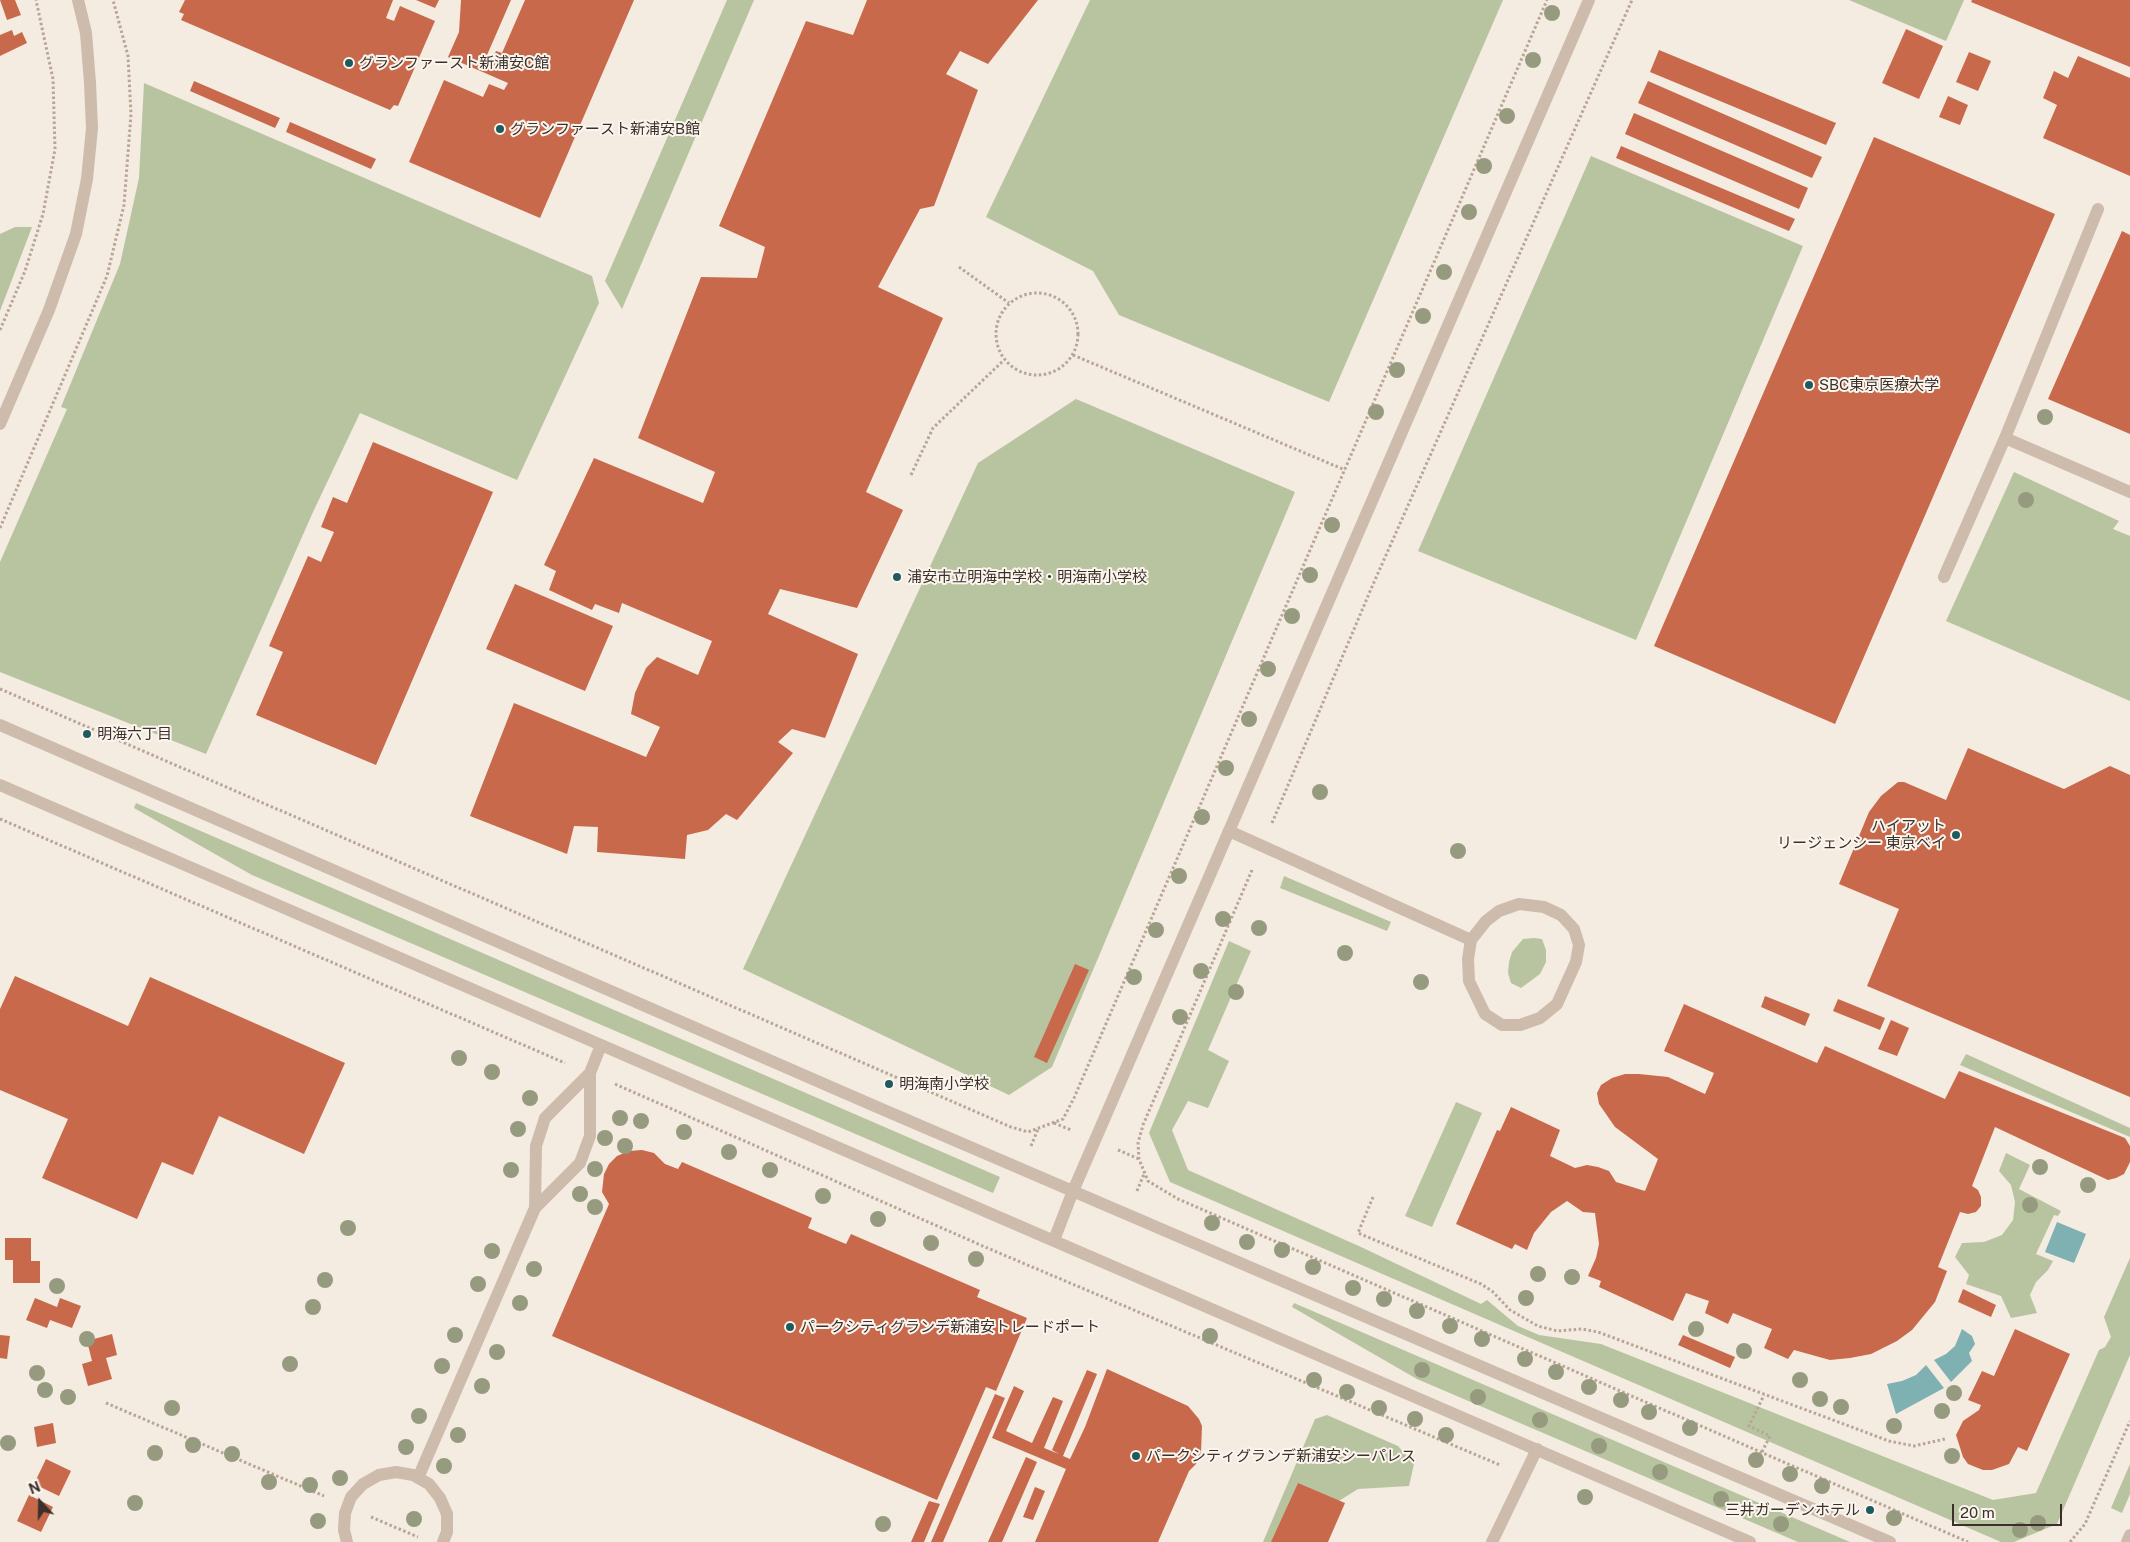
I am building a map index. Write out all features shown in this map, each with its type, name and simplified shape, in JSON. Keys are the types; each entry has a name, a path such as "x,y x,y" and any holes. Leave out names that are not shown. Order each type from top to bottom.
{"street":[{"path":"0,424 49,310 76,234 87,179 92,128 90,83 86,33 78,0"},
{"path":"1054,1240 1073,1191 1589,0"},
{"path":"1944,576 2004,438 2098,209"},
{"path":"2004,438 2130,492"},
{"path":"0,725 1073,1191 1890,1542"},
{"path":"0,785 1750,1542"},
{"path":"1229,831 1471,940"},
{"path":"1519,904 1544,907 1561,915 1574,929 1579,945 1576,962 1557,1004 1540,1018 1520,1025 1502,1025 1485,1014 1469,981 1468,959 1471,940 1493,916 1519,904"},
{"path":"418,1478 535,1208 580,1163 590,1136 590,1074 600,1045"},
{"path":"535,1208 536,1146 545,1118 590,1074"},
{"path":"1492,1542 1537,1449"},
{"path":"347,1542 344,1530 351,1497 363,1484 379,1475 396,1472 418,1478 429,1484 440,1498 446,1514 447,1532 443,1542"},
{"path":"2127,1542 2130,1534"}],"path":[{"path":"0,330 25,271 43,214 55,149 53,78 36,0"},
{"path":"0,689 1011,1127 1028,1132 1063,1118 1074,1098 1548,0"},
{"path":"959,267 1009,304"},
{"path":"1040,293 1054,296 1066,304 1074,315 1078,328 1078,342 1074,355 1065,366 1053,373 1040,376 1026,375 1014,370 1004,360 998,348 995,335 997,322 1009,304 1026,294 1040,293"},
{"path":"1074,355 1345,470"},
{"path":"911,475 933,428 1004,360"},
{"path":"0,819 985,1247 1524,1475"},
{"path":"1373,1197 1358,1233 1481,1284 1492,1291 1510,1310 1525,1320 1557,1331 1582,1329 1598,1332 1889,1441 1914,1446 1945,1439"},
{"path":"1762,1452 1770,1436 1749,1426 1764,1394"},
{"path":"106,1403 422,1538"},
{"path":"2070,1542 2085,1524 2130,1421"}],"green space":[{"path":"727,0 754,0 622,309 605,281"},
{"path":"1090,0 1503,0 1329,402 1119,315 1093,271 986,217"},
{"path":"1849,0 1964,0 1946,41"},
{"path":"144,83 592,276 599,303 517,480 360,413 313,512 206,754 0,672 0,562 67,409 61,407 120,264 139,178"},
{"path":"1591,156 1803,246 1636,640 1418,551"},
{"path":"15,227 32,227 0,311 0,234"},
{"path":"1076,399 1295,492 1052,1067 1009,1095 743,969 978,463"},
{"path":"2014,472 2119,521 2113,529 2130,536 2130,701 1946,621"},
{"path":"136,803 1000,1177 993,1193 252,875 134,808"},
{"path":"1284,876 1391,922 1387,931 1280,888"},
{"path":"1523,939 1542,939 1546,950 1546,962 1540,974 1521,988 1511,983 1508,973 1509,962 1512,952"},
{"path":"1229,941 1251,951 1208,1050 1229,1061 1208,1108 1188,1101 1172,1130 1188,1170 1361,1247 1481,1304 1487,1300 1518,1326 1539,1335 1601,1344 1993,1500 2036,1493 2099,1350 2105,1347 2111,1337 2104,1317 2130,1258 2130,1355 2057,1524 2014,1542 2001,1542 1170,1182 1149,1133"},
{"path":"1966,1054 2130,1128 2130,1137 1960,1065"},
{"path":"1456,1102 1482,1113 1432,1227 1405,1216"},
{"path":"2006,1153 2030,1165 2019,1189 2061,1211 2058,1216 2054,1215 2036,1254 2053,1261 2048,1270 2036,1282 2030,1295 2037,1313 2011,1318 2001,1296 1966,1284 1969,1275 1955,1257 1962,1243 1984,1242 2002,1235 2013,1220 2015,1202 2011,1185 1999,1171"},
{"path":"1294,1303 1850,1542 1798,1542 1417,1379 1292,1307"},
{"path":"1327,1415 1398,1446 1414,1464 1409,1486 1358,1489 1334,1504 1311,1542 1263,1542 1315,1419"},
{"path":"2130,1464 2130,1494 2122,1513 2111,1508"}],"water":[{"path":"2057,1222 2086,1234 2074,1263 2045,1252"},
{"path":"1962,1329 1972,1336 1975,1344 1969,1353 1972,1361 1951,1382 1934,1360 1946,1354 1955,1346"},
{"path":"1926,1365 1944,1388 1896,1414 1887,1384 1902,1381 1916,1375"}],"building":[{"path":"0,0 15,0 21,15 7,20"},
{"name":"グランファースト新浦安C館","path":"185,0 393,0 386,18 394,21 400,6 435,21 398,106 394,105 390,110 181,20 184,14 179,12"},
{"path":"416,0 439,0 435,8"},
{"name":"グランファースト新浦安B館","path":"461,0 511,0 484,62 490,65 496,51 502,53 525,0 634,0 540,218 409,162 444,80 483,97 489,84 504,90 508,83 448,57 459,32"},
{"path":"867,0 1038,0 988,64 960,51 946,74 978,90 934,206 920,209 878,287 943,318 866,492 903,510 857,608 780,589 768,614 858,654 825,738 792,729 778,742 793,753 737,820 726,814 708,830 687,835 685,859 597,852 598,827 574,826 567,854 470,816 514,703 646,757 660,727 631,714 635,693 646,668 657,657 698,675 712,641 622,603 619,613 595,604 592,610 549,590 556,571 544,565 594,458 703,503 715,472 638,438 701,277 757,278 765,247 719,226 806,21 853,35"},
{"path":"1972,0 2130,0 2130,67 1971,2"},
{"path":"1906,29 1943,46 1919,99 1882,83"},
{"path":"12,30 14,36 22,32 27,43 0,56 0,35"},
{"path":"1659,50 1836,123 1826,145 1650,72"},
{"path":"1969,52 1991,61 1978,91 1956,82"},
{"path":"2078,56 2130,78 2130,176 2043,138 2057,105 2043,98 2054,71 2068,78"},
{"path":"194,81 280,118 275,128 190,91"},
{"path":"1648,81 1822,157 1812,178 1638,103"},
{"path":"1948,96 1968,105 1960,125 1939,117"},
{"path":"1634,113 1808,188 1799,209 1625,134"},
{"path":"290,122 376,159 371,169 286,132"},
{"path":"1874,137 2055,214 1835,724 1654,646"},
{"path":"1621,146 1795,219 1789,231 1616,158"},
{"path":"2122,231 2130,235 2130,434 2048,399"},
{"path":"373,442 493,492 376,765 256,715 283,652 269,646 308,556 321,562 334,532 321,527 333,497 347,503"},
{"path":"515,584 613,626 585,691 486,649"},
{"path":"1968,748 2064,789 2110,766 2130,775 2130,1097 1867,986 1899,909 1839,884 1869,812 1881,796 1898,782 1904,782 1946,800"},
{"path":"1075,964 1089,970 1047,1063 1034,1057"},
{"path":"15,976 128,1026 150,977 345,1063 304,1154 219,1116 193,1175 162,1162 137,1219 42,1178 68,1119 0,1090 0,1009"},
{"path":"1765,996 1810,1014 1805,1026 1761,1007"},
{"path":"1838,999 1885,1018 1880,1030 1833,1011"},
{"path":"1684,1004 1817,1063 1825,1046 1945,1099 1959,1071 2125,1138 2130,1146 2130,1162 2124,1174 2108,1180 1995,1127 1972,1186 1978,1190 1981,1197 1981,1206 1976,1212 1968,1214 1960,1212 1938,1267 1947,1271 1935,1302 1912,1330 1897,1341 1871,1354 1830,1360 1794,1350 1788,1359 1764,1348 1772,1329 1733,1313 1728,1324 1705,1313 1709,1301 1686,1293 1673,1321 1599,1287 1601,1281 1588,1276 1596,1258 1599,1244 1595,1213 1583,1212 1567,1201 1551,1212 1534,1233 1527,1250 1515,1244 1512,1249 1456,1224 1497,1130 1500,1131 1511,1107 1560,1130 1550,1156 1575,1168 1587,1165 1609,1171 1616,1182 1645,1191 1658,1159 1615,1127 1599,1104 1597,1093 1601,1085 1612,1078 1625,1074 1639,1074 1668,1077 1705,1094 1714,1073 1664,1051"},
{"path":"1891,1020 1909,1028 1897,1056 1878,1049"},
{"name":"パークシティグランデ新浦安トレードポート","path":"642,1150 654,1153 665,1164 678,1169 682,1162 812,1218 808,1228 846,1244 851,1234 980,1290 977,1297 1027,1318 996,1391 986,1387 937,1500 552,1336 609,1204 602,1192 604,1174 609,1164 617,1156 629,1151"},
{"path":"5,1238 31,1238 31,1261 40,1261 40,1283 13,1283 13,1260 5,1260"},
{"path":"1963,1289 1996,1305 1991,1317 1958,1302"},
{"path":"35,1298 57,1307 60,1298 81,1306 72,1328 50,1320 47,1328 26,1320"},
{"path":"2015,1329 2070,1354 2027,1451 2018,1447 2009,1464 1992,1470 1983,1470 1968,1464 1963,1457 1956,1435 1963,1421 1979,1410 1981,1405 1968,1400 1982,1371 1994,1376"},
{"path":"112,1334 117,1355 106,1358 112,1379 88,1386 82,1364 92,1361 87,1341"},
{"path":"0,1335 10,1336 7,1359 0,1358"},
{"path":"1683,1335 1735,1357 1730,1368 1678,1345"},
{"name":"パークシティグランデ新浦安シーパレス","path":"1107,1369 1188,1406 1199,1419 1202,1426 1201,1452 1196,1464 1189,1471 1158,1542 1035,1542 1066,1469 992,1438 1014,1386 1024,1391 1006,1431 1032,1443 1053,1397 1063,1401 1044,1448 1059,1454 1052,1450 1087,1370 1097,1374 1063,1456 1070,1459 1085,1427"},
{"path":"995,1394 1005,1398 943,1542 931,1542"},
{"path":"53,1423 56,1443 37,1447 34,1427"},
{"path":"1026,1457 1037,1462 1002,1542 988,1542"},
{"path":"46,1459 71,1471 59,1496 34,1484"},
{"path":"1298,1483 1345,1503 1328,1542 1271,1542"},
{"path":"1035,1487 1045,1491 1033,1520 1023,1517"},
{"path":"29,1495 53,1507 41,1532 17,1521"},
{"path":"929,1501 940,1504 924,1542 911,1542"}],"place":[{"name":"グランファースト新浦安C館","path":"349,63"},
{"name":"グランファースト新浦安B館","path":"500,129"},
{"name":"SBC東京医療大学","path":"1809,385"},
{"name":"浦安市立明海中学校・明海南小学校","path":"897,577"},
{"name":"明海六丁目","path":"87,734"},
{"name":"ハイアット リージェンシー 東京ベイ","path":"1956,835"},
{"name":"明海南小学校","path":"889,1084"},
{"name":"パークシティグランデ新浦安トレードポート","path":"790,1327"},
{"name":"パークシティグランデ新浦安シーパレス","path":"1136,1456"},
{"name":"三井ガーデンホテル","path":"1870,1510"}]}
